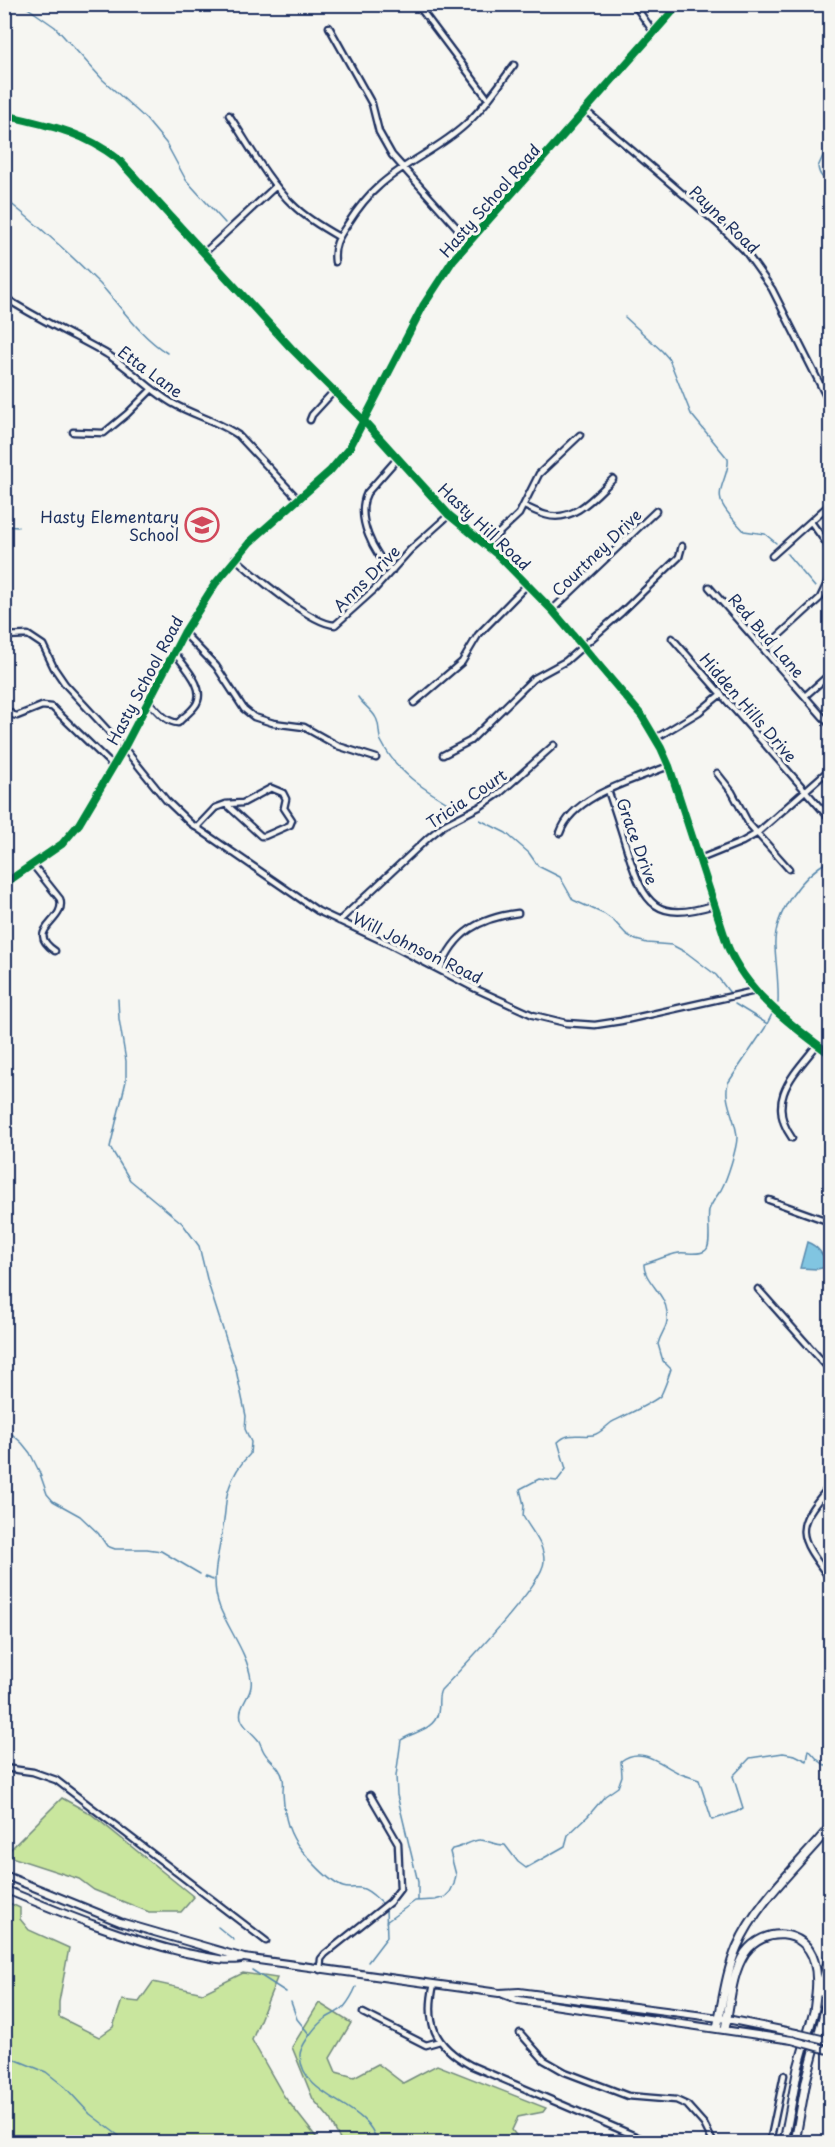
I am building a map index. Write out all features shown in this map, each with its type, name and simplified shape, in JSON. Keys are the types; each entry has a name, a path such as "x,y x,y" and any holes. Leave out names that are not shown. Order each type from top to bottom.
{"highway":[{"path":"721,2029 729,1970 737,1947 750,1923 831,1827"},
{"path":"723,2019 744,1954 762,1937 776,1933 799,1940 808,1948 814,1959 817,1985 814,2012"},
{"path":"784,2142 798,2068 831,1954"},
{"path":"795,2142 806,2081 830,1995"}],"main road":[{"path":"4,1875 129,1925 244,1958 499,1993 519,1992 723,2019 830,2041"},
{"path":"4,1889 76,1919 147,1944 210,1958 244,1958"},
{"path":"499,1993 519,2000 792,2040 829,2051"}],"street":[{"path":"417,4 488,99"},
{"path":"634,4 654,33"},
{"name":"Hasty School Road","path":"4,884 62,844 80,824 184,633 215,584 235,558 262,531 299,500 350,447 395,356 423,306 468,240 586,111 679,4"},
{"path":"329,27 372,104 385,145 402,169 468,240"},
{"path":"334,262 333,250 339,237 366,199 380,185 451,137 477,113 514,65"},
{"name":"Payne Road","path":"586,111 719,225 750,257 772,289 831,404"},
{"name":"Hasty Hill Road","path":"4,115 77,134 92,140 111,153 139,180 291,348 364,421 450,515 528,585 583,645 642,716 656,738 669,766 735,962 755,991 817,1045 831,1054"},
{"path":"228,115 276,186 294,206 339,237"},
{"path":"204,253 276,186"},
{"name":"Etta Lane","path":"4,297 50,325 108,354 151,390 174,404 226,427 238,435 299,500"},
{"path":"73,432 104,434 151,390"},
{"path":"310,420 334,391"},
{"path":"486,545 519,514 530,487 539,474 580,435"},
{"path":"392,571 380,558 368,538 364,500 367,493 397,459"},
{"path":"524,506 546,516 568,515 584,507 613,479"},
{"path":"772,556 831,504"},
{"name":"Courtney Drive","path":"552,610 656,511"},
{"name":"Anns Drive","path":"235,558 284,599 332,625 345,616 392,571 410,550 450,515"},
{"path":"811,522 827,544 831,557"},
{"path":"443,755 470,741 533,679 559,665 622,612 679,557 682,546"},
{"path":"764,649 820,598 831,577"},
{"path":"414,703 462,662 478,635 528,585"},
{"name":"Red Bud Lane","path":"709,587 831,725"},
{"path":"184,633 216,666 244,709 254,717 273,723 304,727 338,746 376,758"},
{"name":"Will Johnson Road","path":"4,636 28,635 43,645 54,669 65,684 166,800 197,827 318,911 476,989 533,1015 566,1023 595,1025 633,1019 755,991"},
{"name":"Hidden Hills Drive","path":"672,638 831,819"},
{"path":"148,701 168,721 175,724 197,705 198,688 174,652"},
{"path":"805,696 831,674"},
{"path":"656,738 699,712 721,694"},
{"path":"4,708 17,716 42,706 52,707 113,766"},
{"name":"Tricia Court","path":"339,921 428,838 444,825 481,806 500,792 554,745"},
{"path":"560,833 570,814 588,801 608,790 669,766"},
{"path":"700,859 756,834 831,769"},
{"path":"717,773 732,792 756,834 789,869"},
{"path":"197,827 215,808 226,804 243,803 271,788 283,793 286,800 284,808 292,820 290,825 261,836 226,804"},
{"name":"Grace Drive","path":"608,790 637,879 649,900 662,909 676,912 692,912 714,905"},
{"path":"33,865 60,899 62,905 60,913 45,927 43,933 45,943 55,951"},
{"path":"440,970 450,948 466,932 483,921 518,913"},
{"path":"792,1138 783,1122 781,1111 783,1094 793,1076 817,1045"},
{"path":"769,1200 831,1222"},
{"path":"758,1289 831,1370"},
{"path":"831,1486 807,1514 804,1532 812,1554 831,1579"},
{"path":"4,1768 33,1772 56,1780 266,1941"},
{"path":"320,1970 321,1959 325,1954 390,1902 400,1889 398,1843 370,1795"},
{"path":"434,1984 430,2002 432,2026 440,2041 452,2054 649,2142"},
{"path":"363,2013 426,2044 440,2041"},
{"path":"520,2033 544,2060 565,2072 627,2096 676,2100 687,2104 704,2124 713,2142"},
{"path":"770,2142 784,2075"}],"green space":[{"path":"62,1798 91,1814 194,1897 181,1912 149,1912 94,1890 79,1879 5,1855"},
{"path":"5,1901 20,1908 20,1919 29,1930 69,1948 59,2002 59,2017 99,2037 113,2027 122,2000 139,2002 153,1982 203,1993 243,1973 277,1978 252,2040 284,2096 320,2142 5,2142"},
{"path":"319,2003 351,2023 330,2058 336,2072 354,2077 378,2064 403,2083 437,2065 546,2108 543,2112 518,2117 512,2130 521,2142 341,2142 330,2119 313,2099 292,2047"}],"water":[{"path":"807,1242 820,1252 827,1267 800,1268"}],"waterway":[{"path":"22,4 55,27 103,80 145,118 166,143 186,180 225,223"},
{"path":"830,140 818,167 822,176 830,181"},
{"path":"4,198 77,262 100,284 139,330 167,353"},
{"path":"625,317 669,359 691,414 728,459 720,496 725,509 744,531 765,534 776,543"},
{"path":"4,526 18,527"},
{"path":"787,554 815,587"},
{"path":"827,600 830,603"},
{"path":"358,697 376,718 381,741 395,762 422,787 454,807"},
{"path":"480,820 506,833 529,853 538,866 560,877 573,900 604,914 636,940 672,945 687,953 716,975 730,993"},
{"path":"778,1003 775,947 779,922 784,909 800,885 809,875 830,860"},
{"path":"118,999 126,1061 126,1081 110,1147 130,1180 182,1223 199,1246 208,1283 236,1370 246,1416 245,1429 251,1442 250,1454 240,1465 228,1492 215,1574 220,1608 242,1651 251,1679 250,1691 240,1716 246,1727 259,1741 265,1754 281,1772 286,1819 297,1844 331,1880 345,1888 364,1889 383,1904"},
{"path":"735,1004 766,1023"},
{"path":"418,1901 418,1882 397,1795 396,1776 401,1740 428,1727 436,1719 441,1690 517,1606 540,1572 544,1561 543,1555 539,1543 523,1516 524,1505 520,1489 539,1479 557,1481 566,1469 558,1442 562,1439 570,1435 601,1432 612,1422 661,1395 671,1369 663,1361 658,1344 666,1326 667,1312 662,1299 647,1276 644,1264 679,1253 700,1253 708,1247 709,1210 726,1179 737,1142 727,1097 728,1083 772,1014"},
{"path":"4,1427 30,1453 47,1494 53,1501 80,1516 98,1533 107,1546 115,1549 161,1551 200,1574"},
{"path":"205,1577 213,1580"},
{"path":"386,1922 415,1901 435,1900 445,1897 450,1892 456,1875 450,1852 452,1849 478,1840 505,1845 518,1862 526,1868 565,1846 568,1835 605,1796 618,1787 622,1776 621,1761 628,1757 636,1755 650,1758 699,1780 712,1820 743,1808 733,1776 750,1758 783,1753 795,1755 807,1761 809,1750 830,1769"},
{"path":"368,1962 387,1937 386,1909"},
{"path":"218,1927 234,1940"},
{"path":"252,1970 286,1992"},
{"path":"356,1987 344,2007 323,2020 315,2029 304,2043 300,2056 304,2071 312,2082 362,2118 371,2129 377,2142"},
{"path":"291,2002 297,2019 310,2035"},
{"path":"4,2055 46,2072 65,2087 90,2114 127,2142"}],"cycle path":[{"path":"4,884 62,844 79,824 124,748 184,633 215,584 250,542 330,471 350,447 423,306 453,260 679,4"},
{"path":"4,115 78,135 105,149 118,159 291,348 364,421 449,515 499,556 552,610 642,716 661,748 669,766 728,947 736,964 771,1007 830,1054"}],"place":[{"name":"Hasty Elementary School","path":"202,525"}]}
